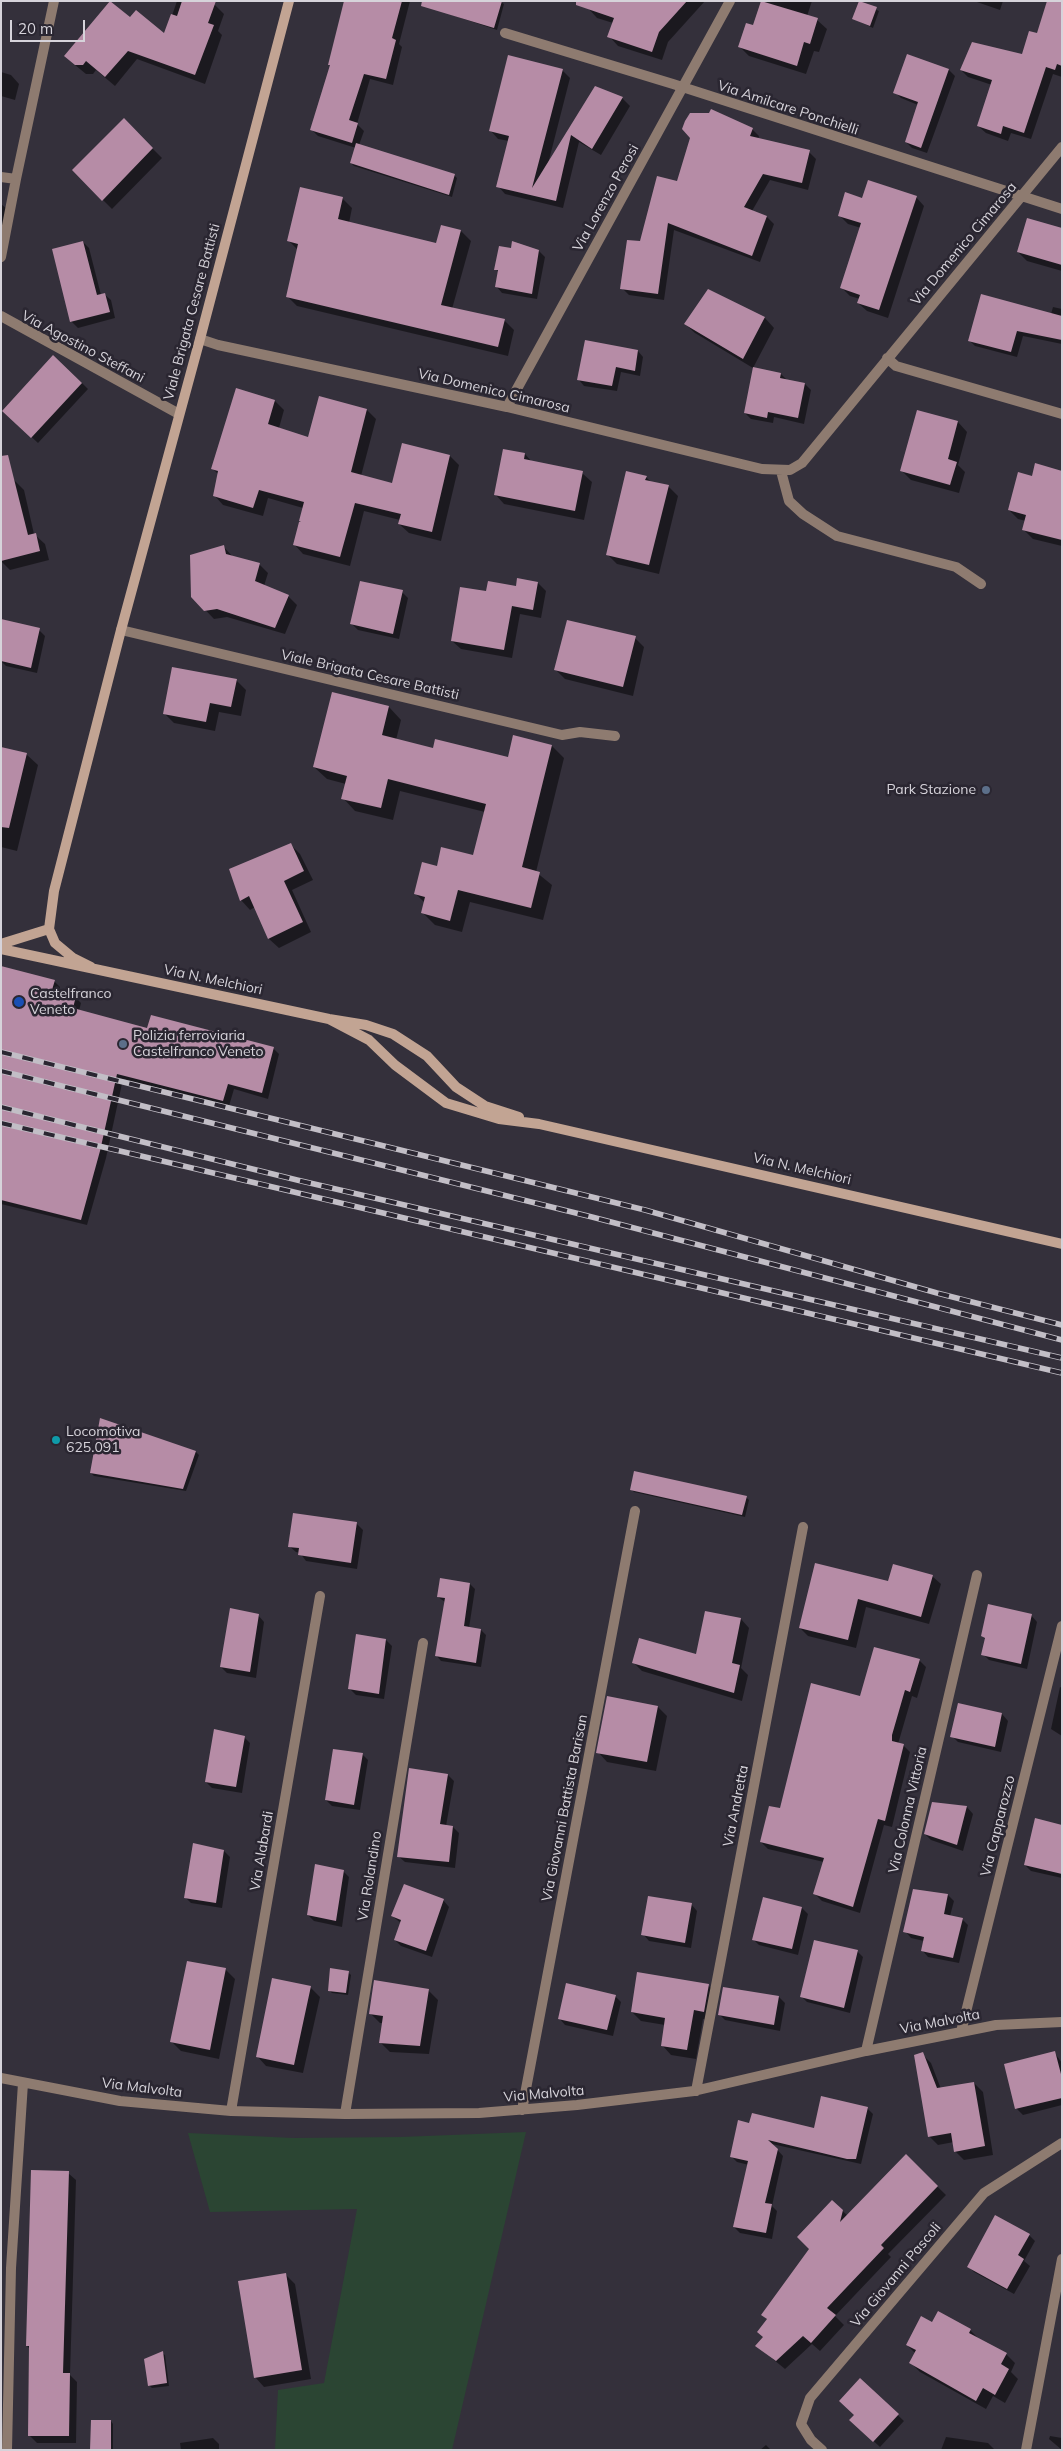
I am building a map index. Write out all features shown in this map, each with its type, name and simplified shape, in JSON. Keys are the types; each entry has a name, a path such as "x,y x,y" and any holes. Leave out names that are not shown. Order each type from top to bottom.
{"street":[{"path":"1,257 54,1"},
{"name":"Viale Brigata Cesare Battisti","path":"49,929 54,891 120,630 200,339 289,1"},
{"name":"Via Lorenzo Perosi","path":"507,407 730,1"},
{"name":"Via Amilcare Ponchielli","path":"505,33 682,87 1062,209"},
{"name":"Via Domenico Cimarosa","path":"200,339 218,345 507,407 762,469 790,470 802,463 1062,147"},
{"path":"1,177 16,179"},
{"name":"Via Agostino Steffani","path":"1,316 179,414"},
{"path":"887,358 896,366 1062,414"},
{"path":"781,471 789,501 803,514 837,536 956,567 981,584"},
{"name":"Viale Brigata Cesare Battisti","path":"120,630 562,735 580,732 615,736"},
{"path":"1,944 49,929"},
{"name":"Via N. Melchiori","path":"49,929 55,943 62,951 91,967"},
{"name":"Via N. Melchiori","path":"1,949 53,962 91,967 329,1020 366,1024 394,1034 427,1056 456,1087 485,1106 537,1123 1062,1244"},
{"name":"Via N. Melchiori","path":"329,1020 370,1040 395,1065 446,1103 499,1119 537,1123"},
{"name":"Via Giovanni Battista Barisan","path":"522,2110 635,1512"},
{"name":"Via Andretta","path":"696,2091 802,1527"},
{"name":"Via Colonna Vittoria","path":"866,2051 977,1575"},
{"name":"Via Alabardi","path":"231,2111 320,1596"},
{"name":"Via Capparozzo","path":"961,2032 1062,1626"},
{"name":"Via Rolandino","path":"344,2114 423,1643"},
{"name":"Via Malvolta","path":"1,2078 120,2101 231,2111 422,2114 522,2110 696,2091 866,2051 996,2025 1062,2022"},
{"path":"7,2450 6,2268 23,2083"},
{"name":"Via Giovanni Pascoli","path":"822,2450 811,2440 801,2424 810,2398 984,2193 1062,2143"},
{"path":"1026,2450 1062,2259"}],"green space":[{"path":"526,2132 452,2450 275,2450 278,2390 324,2383 357,2209 210,2212 188,2133 293,2138 401,2137"}],"building":[{"path":"110,1 130,17 136,10 164,33 171,14 177,16 182,1 216,1 208,23 214,25 195,75 128,51 105,77 86,61 83,65 75,65 64,56"},
{"path":"344,1 402,1 392,38 396,40 386,79 364,74 349,120 358,123 352,143 310,130 330,65 328,65"},
{"path":"422,1 502,1 494,28 421,6"},
{"path":"576,1 687,1 659,32 652,52 607,37 614,18 576,5"},
{"path":"761,1 818,18 810,44 804,42 797,66 738,47 746,23 753,25"},
{"path":"859,1 877,7 870,26 852,19"},
{"path":"1047,1 1062,1 1062,66 1057,64 1055,70 1046,67 1024,133 1003,126 1001,134 977,126 992,80 960,70 972,42 1022,54 1029,31 1037,33"},
{"path":"907,54 949,69 921,148 905,142 918,102 893,93"},
{"path":"508,55 563,69 532,188 595,86 623,97 592,149 571,135 556,201 496,187 509,136 489,131"},
{"path":"711,109 753,128 750,136 810,150 802,183 763,174 744,207 767,216 752,256 668,223 658,294 620,289 627,240 640,241 657,176 677,181 690,138 682,129 685,121 690,113 709,113"},
{"path":"124,118 153,148 102,201 72,170"},
{"path":"356,143 455,174 449,195 350,163"},
{"path":"868,180 917,196 879,310 857,303 860,295 840,288 861,223 838,216 845,192 862,198"},
{"path":"300,187 343,197 338,219 436,243 441,225 461,230 441,305 505,319 498,347 286,297 298,244 287,241"},
{"path":"1027,218 1062,228 1062,265 1017,252"},
{"path":"83,241 97,295 105,293 110,312 70,322 52,249"},
{"path":"512,241 539,250 532,294 495,287 498,270 494,270 499,246 511,248"},
{"path":"708,289 765,317 743,359 684,324"},
{"path":"981,294 1062,316 1062,340 1017,331 1011,352 968,341"},
{"path":"585,340 638,350 635,371 616,367 612,386 577,380"},
{"path":"53,355 82,383 31,438 2,411"},
{"path":"753,367 781,373 780,378 805,383 798,418 768,412 767,418 744,413"},
{"path":"236,388 275,400 268,424 308,437 319,396 367,409 351,472 392,483 402,443 450,455 432,532 398,524 401,514 355,503 340,557 293,545 299,522 301,521 299,521 304,502 259,490 253,508 213,496 218,471 211,469"},
{"path":"917,410 958,421 948,459 957,462 950,485 900,471"},
{"path":"503,449 525,453 524,459 583,471 575,511 494,495"},
{"path":"8,455 28,535 36,533 40,551 1,561 1,456"},
{"path":"1035,463 1062,471 1062,540 1022,530 1026,515 1008,510 1018,472 1032,476"},
{"path":"626,471 647,476 645,480 669,485 649,565 606,555"},
{"path":"224,545 226,554 260,563 255,581 289,595 275,628 217,609 204,611 191,597 190,555"},
{"path":"517,578 538,582 533,610 512,606 504,650 451,641 460,587 486,591 488,581 516,586"},
{"path":"360,581 403,590 393,634 350,624"},
{"path":"1,619 40,628 31,668 1,661"},
{"path":"567,620 636,636 623,687 554,670"},
{"path":"172,667 237,679 231,707 210,703 206,722 163,714"},
{"path":"332,692 389,706 382,735 433,748 435,739 508,757 513,735 552,745 522,867 540,872 531,908 458,890 450,921 421,913 425,897 414,894 422,862 437,866 441,847 473,855 486,804 388,779 381,808 341,799 347,776 313,767"},
{"path":"1,747 27,753 9,828 1,827"},
{"path":"291,843 304,871 284,881 303,922 268,939 249,896 240,901 229,869"},
{"path":"1,966 55,980 52,990 76,996 73,1008 147,1028 151,1015 274,1047 262,1093 228,1084 223,1101 117,1074 100,1151 81,1220 1,1200"},
{"path":"100,1418 196,1451 183,1489 90,1473"},
{"path":"634,1471 747,1496 742,1515 630,1490"},
{"path":"293,1513 357,1522 351,1563 298,1555 299,1548 288,1547"},
{"path":"815,1563 888,1581 893,1564 933,1575 921,1617 858,1599 848,1640 799,1628"},
{"path":"440,1578 470,1583 464,1626 481,1629 476,1663 435,1656 445,1598 437,1597"},
{"path":"988,1604 1032,1614 1021,1664 981,1655 985,1638 981,1636"},
{"path":"230,1608 259,1614 250,1672 220,1667"},
{"path":"705,1611 741,1618 732,1663 740,1665 734,1693 632,1663 639,1638 696,1654"},
{"path":"356,1634 386,1639 379,1694 348,1689"},
{"path":"874,1647 920,1659 910,1692 905,1690 892,1735 892,1741 904,1744 885,1821 878,1819 853,1907 813,1894 824,1858 760,1842 769,1806 780,1808 811,1683 860,1696"},
{"path":"607,1696 658,1706 647,1762 596,1753"},
{"path":"958,1703 1002,1713 995,1747 950,1737"},
{"path":"214,1729 245,1736 236,1787 205,1782"},
{"path":"333,1749 363,1753 354,1805 325,1800"},
{"path":"409,1768 448,1774 440,1824 453,1826 449,1862 397,1857"},
{"path":"932,1802 967,1806 957,1845 924,1834"},
{"path":"1035,1818 1062,1825 1062,1874 1024,1865"},
{"path":"193,1843 224,1850 216,1903 184,1898"},
{"path":"315,1864 344,1870 336,1921 307,1915"},
{"path":"404,1884 444,1899 426,1951 394,1940 401,1920 391,1916"},
{"path":"913,1889 948,1894 944,1914 963,1918 953,1958 921,1951 924,1937 903,1932"},
{"path":"648,1896 692,1903 685,1943 641,1935"},
{"path":"763,1897 802,1907 792,1949 752,1940"},
{"path":"814,1940 858,1950 844,2008 800,1997"},
{"path":"187,1961 226,1968 210,2050 170,2042"},
{"path":"330,1968 349,1971 346,1993 328,1991"},
{"path":"637,1972 709,1984 704,2012 694,2010 687,2050 661,2046 665,2018 631,2012"},
{"path":"272,1978 311,1986 294,2065 256,2057"},
{"path":"374,1980 429,1989 420,2046 379,2043 383,2016 369,2014"},
{"path":"566,1983 616,1995 607,2030 558,2019"},
{"path":"723,1987 779,1996 774,2025 718,2015"},
{"path":"1055,2051 1062,2078 1062,2098 1015,2109 1004,2064"},
{"path":"923,2052 937,2088 974,2082 985,2146 954,2152 951,2133 928,2137 914,2055"},
{"path":"821,2096 868,2107 856,2159 847,2159 768,2140 778,2149 765,2203 772,2204 766,2233 733,2227 748,2161 730,2157 738,2120 749,2123 752,2113 814,2128"},
{"path":"906,2154 938,2186 881,2245 884,2248 827,2308 836,2315 811,2343 803,2336 776,2361 755,2346 763,2337 757,2332 767,2319 761,2315 809,2249 797,2237 832,2200 843,2210 840,2222"},
{"path":"31,2170 69,2171 63,2373 70,2373 69,2436 28,2436 29,2346 26,2346"},
{"path":"995,2215 1030,2234 1018,2255 1024,2259 1007,2289 967,2267"},
{"path":"286,2273 302,2370 254,2378 238,2281"},
{"path":"938,2311 971,2329 969,2333 1007,2353 1001,2364 1009,2369 995,2395 983,2388 976,2401 909,2363 916,2350 906,2345 921,2316 932,2322"},
{"path":"163,2351 167,2383 148,2386 144,2359"},
{"path":"860,2378 899,2414 873,2442 849,2420 854,2415 839,2401"},
{"path":"91,2420 111,2420 111,2450 90,2450"}],"railway":[{"path":"1,1052 645,1210 937,1293 1062,1325"},
{"path":"1,1071 592,1217 1062,1340"},
{"path":"1,1107 297,1180 1062,1358"},
{"path":"1,1123 1062,1373"}],"place":[{"name":"Park Stazione","path":"986,790"},
{"name":"Castelfranco Veneto","path":"19,1002"},
{"name":"Polizia ferroviaria Castelfranco Veneto","path":"123,1044"},
{"name":"Locomotiva 625.091","path":"56,1440"}]}
